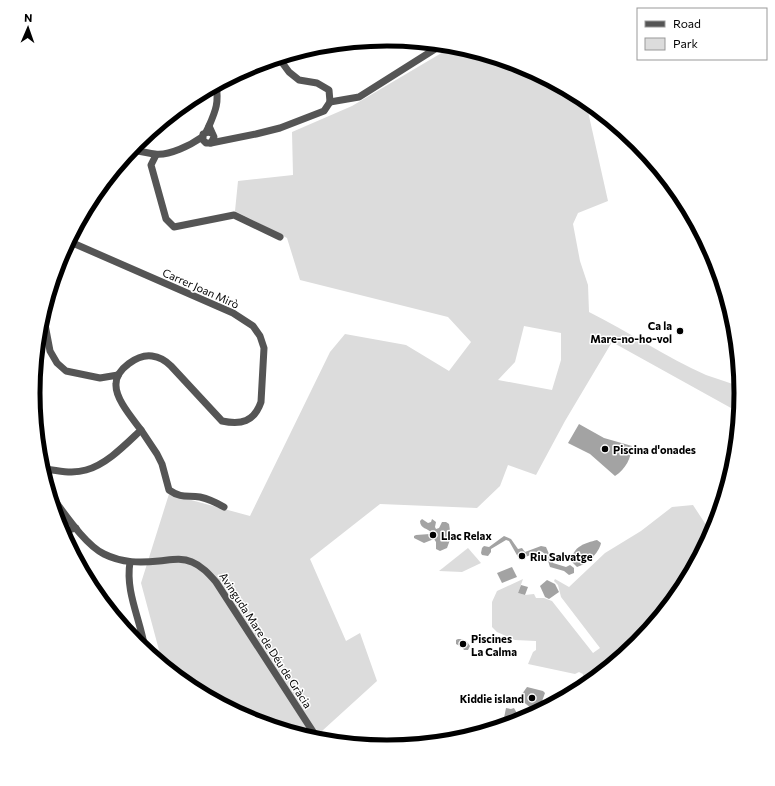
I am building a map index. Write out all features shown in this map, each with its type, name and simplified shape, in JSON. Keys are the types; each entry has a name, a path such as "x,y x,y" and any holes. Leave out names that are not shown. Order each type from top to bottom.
{"street":[{"path":"330,102 359,97 436,49"},
{"path":"139,150 156,155 164,154 190,145 209,136 223,140 256,134 280,128 324,111 330,102 329,90 317,83 299,80 288,72 281,62"},
{"path":"209,136 217,107 217,90"},
{"path":"156,155 151,166 160,203 166,219 174,227 234,215 280,237"},
{"name":"Carrer Joan Mirò","path":"74,243 233,313 253,326 260,336 264,348 261,402 253,417 244,422 233,423 222,421 172,366 163,359 152,356 143,356 125,367 118,375"},
{"path":"46,330 50,351 57,363 66,371 100,378 118,375 116,384 120,401 157,454 162,464 169,490 175,494 187,497 200,497 224,507"},
{"path":"49,470 65,472 86,470 104,462 141,430"},
{"name":"Avinguda Mare de Déu de Gràcia","path":"58,504 76,528 103,554 121,561 130,562 178,559 191,562 204,570 216,582 314,733"},
{"path":"68,530 76,528"},
{"path":"130,562 128,574 129,588 142,639"}],"green space":[{"path":"446,50 477,57 499,64 541,81 561,92 587,109 608,201 578,213 573,224 580,261 588,285 589,312 691,368 735,385 734,410 612,342 565,421 536,475 508,465 500,486 477,508 380,504 310,559 346,641 360,633 377,681 322,731 324,735 276,722 234,705 194,682 176,669 161,656 141,583 169,494 250,516 330,352 345,334 406,345 449,371 471,342 448,317 300,280 287,238 235,211 238,181 293,175 292,132 352,106","holes":["524,326 561,333 561,360 552,390 498,380 515,362"]},
{"path":"693,505 708,528 699,547 676,586 649,622 617,654 585,679 583,674 579,672 575,674 528,664 533,652 536,650 536,641 515,640 497,632 492,627 492,602 497,591 523,579 518,593 525,595 534,594 536,598 544,598 552,601 593,653 600,648 561,597 558,585 554,581 555,579 569,587 605,553 641,531 672,507"},
{"path":"468,548 481,563 462,572 439,571"}],"shaded area":[{"name":"Piscina d'onades","path":"579,424 604,438 632,446 627,463 619,473 615,476 590,454 568,443"},
{"name":"Llac Relax","path":"422,519 428,523 431,522 432,519 436,522 436,529 439,528 442,522 449,524 451,537 447,548 440,551 436,549 436,542 434,539 424,543 414,538 416,535 432,533 421,526 420,521"},
{"name":"Riu Salvatge","path":"504,536 511,539 518,549 522,548 525,552 541,546 546,547 553,563 566,567 570,565 574,568 574,573 569,575 564,571 550,567 546,555 540,551 523,558 518,557 509,541 506,540 491,549 488,556 482,555 482,548 484,546 489,547"},
{"path":"597,540 601,543 598,551 592,558 577,567 571,560 572,555 577,548"},
{"path":"512,567 517,577 502,583 497,573"},
{"path":"547,580 555,584 559,592 549,599 545,597 540,586"},
{"path":"521,585 528,587 525,595 518,593"},
{"name":"Piscines La Calma","path":"456,640 464,640 468,643 470,646 468,650 464,650 456,644"},
{"name":"Kiddie island","path":"527,687 543,691 545,693 540,705 532,709 520,699"},
{"path":"506,708 514,708 518,715 506,719 504,718"}],"place":[{"name":"Ca la Mare-no-ho-vol","path":"680,331"},
{"name":"Piscina d'onades","path":"605,449"},
{"name":"Llac Relax","path":"433,535"},
{"name":"Riu Salvatge","path":"522,556"},
{"name":"Piscines La Calma","path":"463,644"},
{"name":"Kiddie island","path":"532,698"}]}
